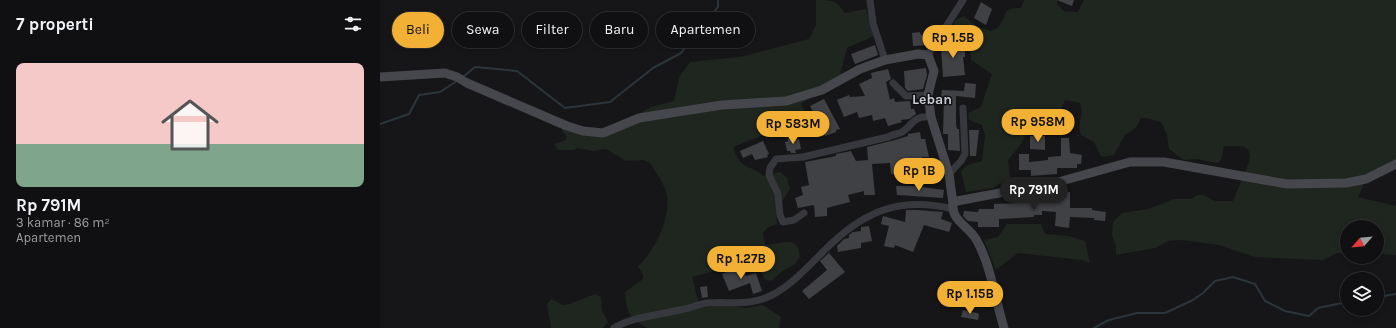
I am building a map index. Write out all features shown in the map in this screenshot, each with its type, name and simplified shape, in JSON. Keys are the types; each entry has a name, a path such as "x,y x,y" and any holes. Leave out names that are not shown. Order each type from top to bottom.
{"street":[{"path":"870,0 873,23 885,60"},
{"path":"928,55 963,0"},
{"path":"380,78 445,73 567,126 583,131 602,133 639,118 722,106 786,101 822,90 860,69 885,60 918,54 928,55"},
{"path":"928,55 934,70 928,95 931,117 949,174 956,218 976,240 988,268 1004,328"},
{"path":"893,83 906,96 928,95"},
{"path":"949,174 961,162 965,154 963,108"},
{"path":"804,213 794,220 783,222 780,216 778,194 769,174 770,168 776,159 803,157 888,137 901,132 910,123 922,116 931,117"},
{"path":"614,328 638,319 700,304 742,304 761,300 780,290 810,266 832,244 872,215 892,206 906,204 930,204 953,206 1058,182 1130,162 1164,162 1287,184 1346,183 1366,178 1396,164"}],"shaded area":[{"path":"816,0 826,0 836,3 845,13 866,9 874,36 847,48 837,87 814,95 801,104 813,129 771,138 764,135 733,147 739,160 745,166 764,176 780,172 787,178 790,189 776,211 777,224 767,228 763,233 765,245 783,242 792,243 796,245 799,250 800,257 795,264 784,270 771,281 765,279 761,272 757,269 749,268 745,263 692,277 700,308 724,305 746,308 763,305 781,317 779,328 648,328 642,325 630,314 625,292 643,279 643,275 638,266 650,253 664,224 668,205 664,187 650,163 643,160 626,161 606,149 593,151 577,148 574,150 558,150 554,144 566,140 566,136 562,131 562,128 588,136 627,121 651,107 674,101 679,77 690,62 740,57 809,39 816,25"},
{"path":"1024,0 1057,0 1057,4 1064,11 1078,12 1084,0 1396,0 1396,169 1365,182 1358,197 1396,206 1396,255 1384,254 1384,220 1340,220 1340,253 1323,260 1255,257 1219,245 1181,240 1168,241 1155,248 1116,255 1116,247 1112,235 1113,222 1122,213 1148,209 1174,199 1191,199 1197,195 1203,195 1215,201 1233,201 1249,162 1250,155 1248,149 1242,146 1224,146 1221,160 1217,163 1197,159 1184,160 1169,149 1167,135 1161,122 1141,118 1136,128 1125,135 1114,155 1101,157 1094,142 1081,135 1079,127 1082,111 1080,103 1065,100 1057,119 1051,121 1038,121 1032,124 1021,144 1008,160 1010,179 992,188 966,192 961,171 967,165 982,161 985,136 982,125 969,120 968,113 981,107 992,74 971,60 971,39 964,32 953,28 955,20 964,16 976,26 991,31 998,27 1002,22 1007,11 1014,8 1021,8"},
{"path":"1007,224 1041,224 1045,234 1068,236 1085,241 1090,263 1082,260 1018,253 996,270 984,240 998,237"},
{"path":"595,294 601,297 602,311 608,322 603,328 551,328 547,304 551,299 563,305 570,304"}],"building":[{"path":"1057,0 1074,0 1072,6"},
{"path":"981,2 992,9 986,25 974,18"},
{"path":"920,32 921,35 932,34 932,39 929,45 913,46 912,33"},
{"path":"946,37 956,37 956,47 965,47 965,57 963,57 965,75 943,77 941,48 945,48"},
{"path":"875,45 878,55 855,64 851,54"},
{"path":"926,68 927,75 923,89 908,91 905,88 904,71"},
{"path":"888,69 891,79 886,82 890,100 894,98 895,102 910,101 911,109 914,109 916,114 909,119 901,120 902,122 888,126 885,118 873,121 872,115 859,118 857,112 844,117 837,100 849,95 850,97 865,96 859,84 872,78 871,73"},
{"path":"965,83 976,84 975,98 956,96 956,124 957,129 959,129 960,151 948,150 948,134 943,134 944,97 941,97 942,90 964,91"},
{"path":"824,99 840,129 825,136 819,118 817,119 810,106"},
{"path":"969,130 979,130 976,156 970,156"},
{"path":"920,132 921,139 925,139 929,157 922,157 923,172 891,174 890,163 872,164 875,195 864,195 864,191 848,195 850,202 827,208 827,216 815,217 814,205 798,208 795,198 803,195 801,187 809,185 805,162 836,156 836,154 851,151 856,161 868,160 867,147 908,136 908,134"},
{"path":"1030,136 1045,136 1045,150 1030,149"},
{"path":"794,137 795,140 799,139 801,149 795,150 796,153 791,153 790,151 787,151 785,142 788,141 788,138"},
{"path":"1061,138 1069,138 1070,153 1082,155 1081,164 1077,164 1077,168 1057,168 1057,174 1031,176 1031,170 1019,170 1019,154 1029,154 1029,162 1048,160 1048,157 1061,156"},
{"path":"763,141 769,154 767,155 768,157 755,160 752,154 743,158 740,151"},
{"path":"896,186 914,186 944,190 943,198 897,195"},
{"path":"1056,192 1070,192 1070,208 1092,208 1092,210 1106,212 1105,221 1094,220 1094,218 1070,217 1069,228 1055,226 1056,212 1042,211 1042,215 1034,215 1034,217 999,219 999,227 978,227 978,222 968,221 963,216 964,211 978,212 979,209 994,209 994,204 1018,203 1018,200 1047,198 1047,194 1056,194"},
{"path":"906,210 943,212 941,219 952,223 949,232 924,225 913,252 895,245 894,248 884,246 889,226 881,224 883,216 905,222"},
{"path":"869,226 872,241 861,243 861,248 838,252 837,246 844,239 849,238 849,235 853,232 861,231 861,227"},
{"path":"829,253 845,272 809,299 802,291 827,270 820,261"},
{"path":"742,266 746,276 756,273 762,291 753,294 750,283 729,291 722,274"},
{"path":"707,286 708,297 702,298 700,287"},
{"path":"963,310 979,314 978,320 961,317"}],"waterway":[{"path":"463,77 475,67 517,71 565,108 610,102 653,68 681,53 718,7 718,0"},
{"path":"380,124 409,114 419,95 440,92 457,81"},
{"path":"1094,328 1109,320 1137,313 1165,313 1193,300 1203,293 1215,281 1233,277 1255,284 1265,301 1285,311 1309,316 1318,308 1340,303"},
{"path":"1384,296 1396,294"}],"district":[{"name":"Leban","path":"932,99"}]}
